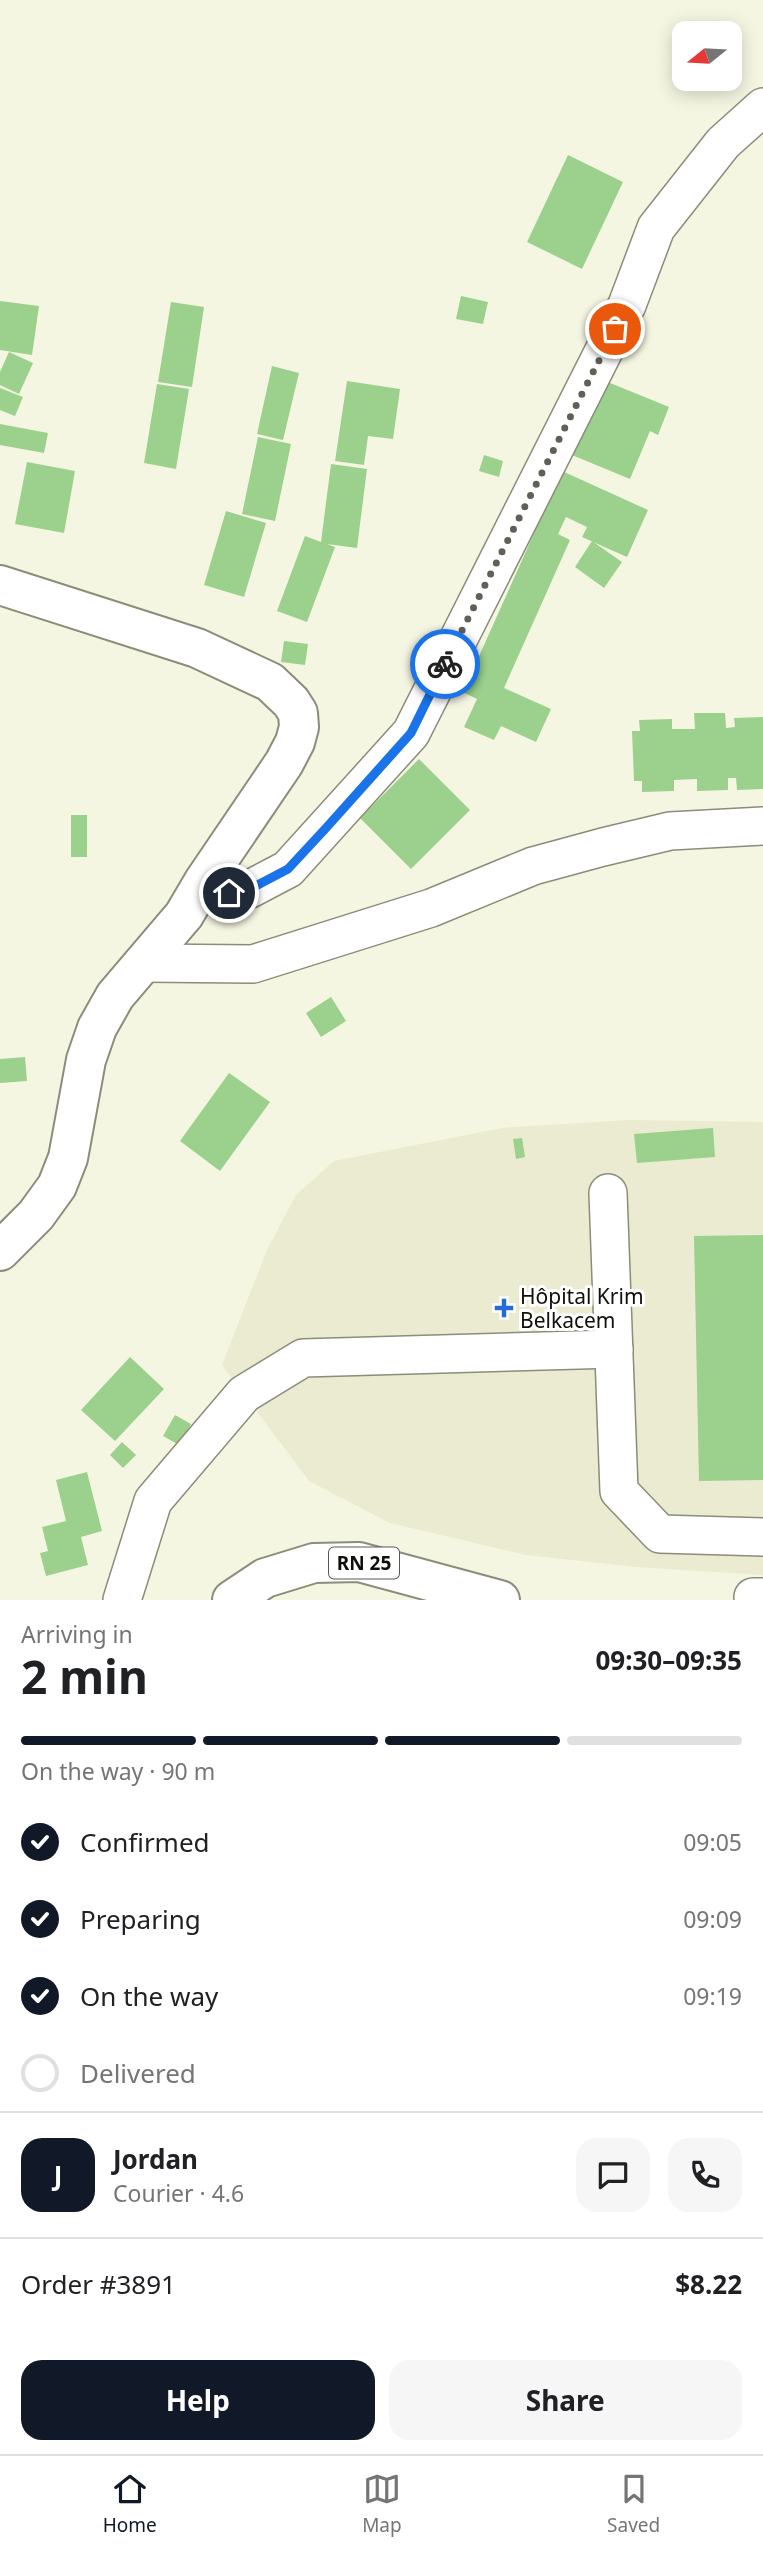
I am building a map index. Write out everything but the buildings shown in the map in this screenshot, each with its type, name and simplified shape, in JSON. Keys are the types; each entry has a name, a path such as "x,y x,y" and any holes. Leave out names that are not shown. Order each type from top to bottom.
{"main road":[{"path":"0,585 197,648 270,682 291,702 298,713 299,727 284,763 184,915 115,996 97,1028 86,1060 68,1158 57,1186 36,1215 0,1251"},
{"name":"RN 25","path":"232,1600 265,1578 314,1563 359,1562 500,1600"}],"street":[{"path":"204,881 229,893 250,889 288,869 411,733 627,305 656,228 723,143 763,107"},
{"path":"144,963 253,964 431,908 533,866 670,831 763,826"},
{"path":"608,1193 619,1491 660,1534 763,1537"},
{"path":"121,1600 153,1500 244,1394 303,1358 614,1349"}],"shaded area":[{"name":"Hôpital Krim Belkacem","path":"628,1120 763,1122 763,1575 636,1567 526,1555 390,1523 309,1481 222,1365 267,1250 296,1195 334,1161 502,1128"}],"way so far":[{"path":"445,664 615,329"}],"place":[{"name":"Hôpital Krim Belkacem","path":"504,1308"}],"route":[{"path":"229,893 250,889 288,869 411,733 445,664"}]}
